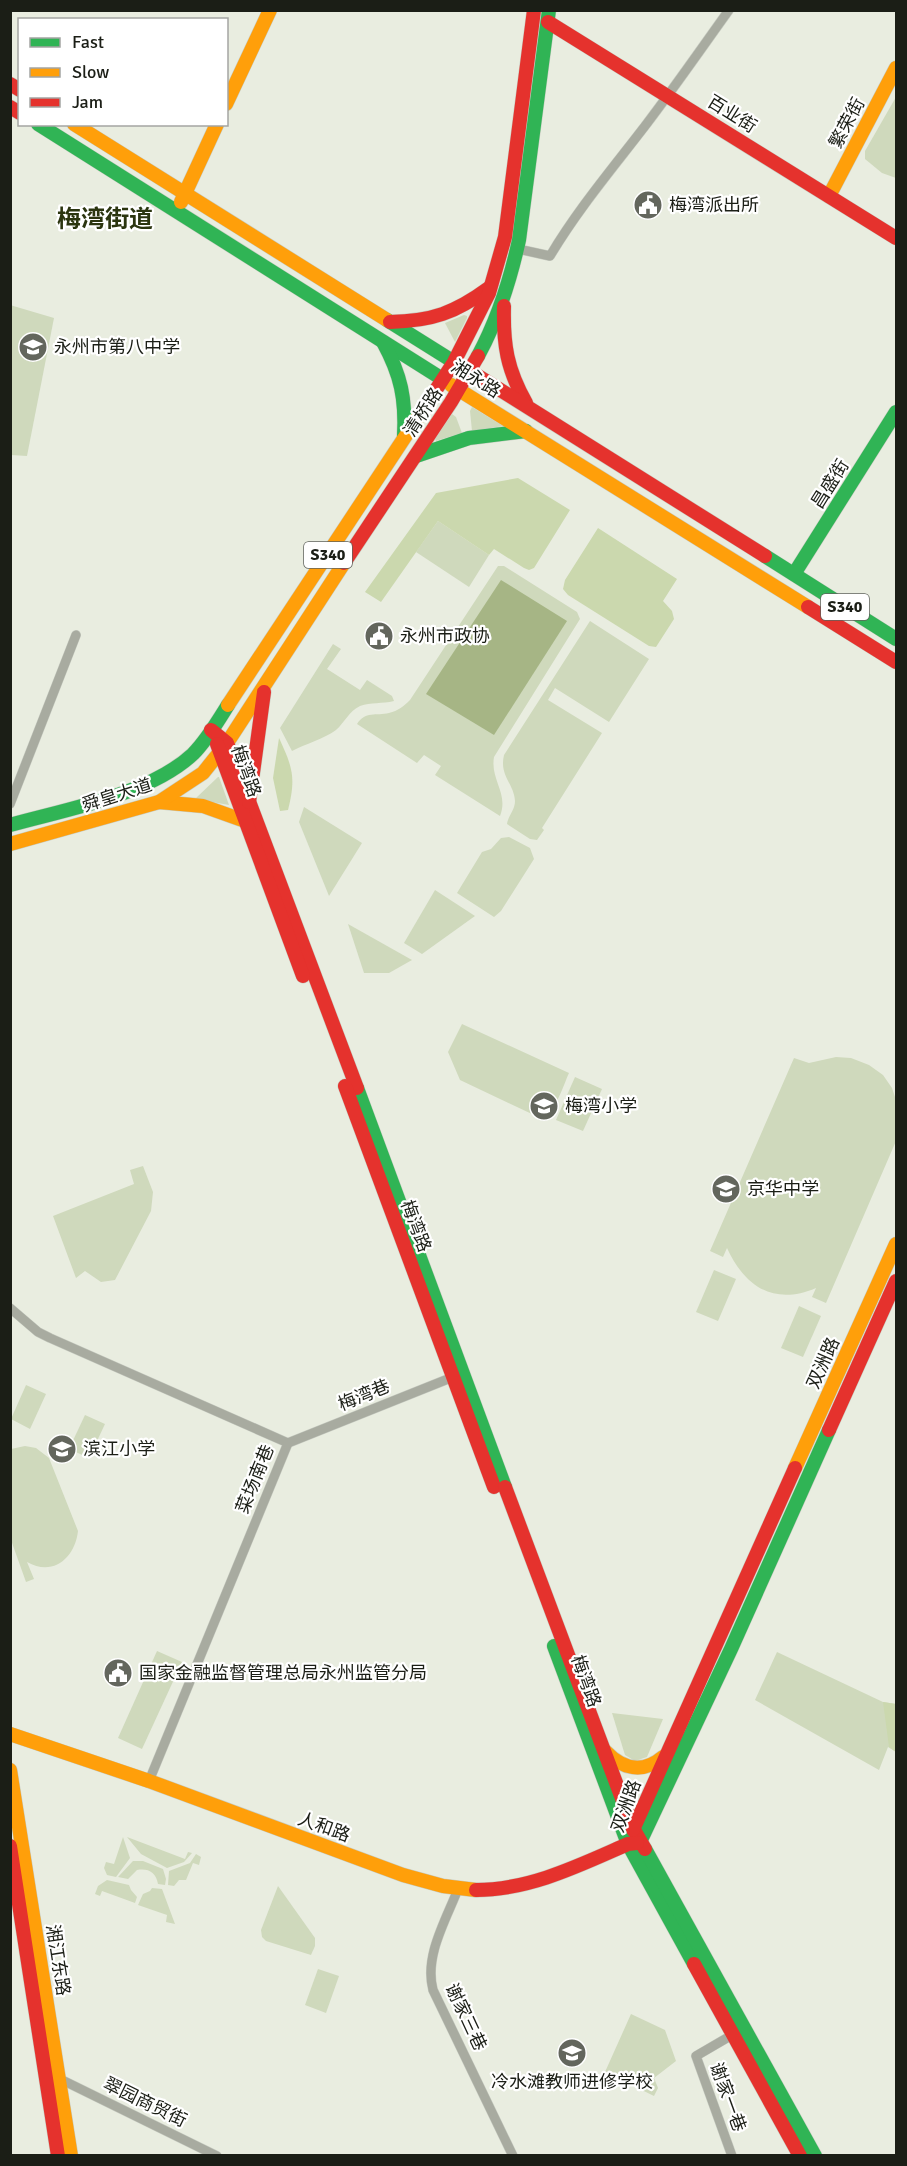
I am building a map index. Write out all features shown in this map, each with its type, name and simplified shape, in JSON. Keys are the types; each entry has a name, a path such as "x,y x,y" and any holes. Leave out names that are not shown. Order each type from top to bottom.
{"main road":[{"path":"228,100 270,10"},
{"name":"清桥路","path":"212,730 444,380 490,290 505,237 532,12"},
{"name":"百业街","path":"549,16 668,96 897,238"},
{"name":"清桥路","path":"224,748 459,389 504,300 518,249 549,16"},
{"name":"繁荣街","path":"829,196 897,68"},
{"name":"湘永路","path":"41,126 897,662"},
{"name":"湘永路","path":"77,126 897,639"},
{"path":"176,212 216,126"},
{"path":"390,321 420,322 445,317 490,290 504,300 502,338 506,365 529,408"},
{"path":"383,342 398,368 403,389 406,409 402,441 415,456 442,444 467,437 526,431"},
{"name":"昌盛街","path":"794,574 897,412"},
{"path":"159,802 192,803 247,811 265,685"},
{"name":"梅湾路","path":"212,730 224,748 453,1377 634,1843 732,2034 800,2156"},
{"name":"舜皇大道","path":"10,825 119,794 154,781 176,768 195,752 212,730"},
{"name":"舜皇大道","path":"10,844 159,802 203,773 224,748"},
{"name":"梅湾路","path":"247,811 633,1828"},
{"name":"双洲路","path":"634,1843 633,1828 897,1244"},
{"name":"双洲路","path":"634,1843 698,1720 897,1281"},
{"path":"685,1713 698,1720"},
{"name":"人和路","path":"10,1734 149,1781 403,1875 458,1889 487,1890 518,1884 634,1843"},
{"path":"602,1748 614,1760 633,1769 653,1766 667,1754"},
{"name":"湘江东路","path":"10,1770 71,2156"},
{"name":"梅湾路","path":"634,1843 815,2156"},
{"name":"湘江东路","path":"10,1846 58,2156"}],"street":[{"path":"518,249 550,256 571,221 599,182 668,96 729,10"},
{"path":"10,804 76,635"},
{"name":"菜场南巷","path":"10,1308 38,1332 50,1338 288,1443 149,1781"},
{"name":"梅湾巷","path":"288,1443 453,1377"},
{"name":"谢家三巷","path":"458,1889 432,1956 430,1978 513,2156"},
{"name":"谢家一巷","path":"732,2034 696,2056 732,2156"},
{"name":"翠园商贸街","path":"58,2078 217,2156"}],"shaded area":[{"path":"896,97 896,178 882,173 865,159 865,151"},
{"path":"10,305 54,318 27,456 11,455"},
{"path":"464,315 467,318 455,342 445,323"},
{"path":"472,407 503,426 472,431 470,411"},
{"path":"452,414 456,417 462,433 436,441 435,439"},
{"path":"518,478 570,510 534,568 529,570 524,568 494,549 489,555 438,521 381,602 365,592 436,493"},
{"path":"438,521 489,555 469,587 416,552"},
{"path":"598,528 677,579 663,601 672,611 674,619 656,647 649,646 568,595 563,589 565,580"},
{"path":"498,566 504,566 577,612 580,619 494,757 493,765 502,800 500,816 435,775 441,766 424,755 417,763 357,724 364,717 395,711 410,700"},
{"path":"501,580 567,621 494,735 426,694"},
{"path":"590,621 649,659 609,722 555,688 548,700 602,733 542,828 544,830 537,840 530,839 507,824 515,801 503,769 504,755"},
{"path":"333,644 341,649 327,669 360,690 367,680 392,696 394,701 360,706 336,730 292,751 280,728"},
{"path":"279,738 292,773 288,810 280,811 273,778"},
{"path":"218,777 229,805 195,799"},
{"path":"304,807 362,843 329,896 299,822"},
{"path":"509,837 530,848 534,859 501,911 494,917 457,893 482,852 491,849 501,838"},
{"path":"435,890 475,916 422,954 404,943"},
{"path":"348,924 412,960 389,973 364,973"},
{"path":"462,1024 569,1073 552,1107 541,1115 534,1115 460,1080 448,1052"},
{"path":"836,1057 851,1058 869,1065 883,1075 892,1088 896,1100 896,1141 826,1303 812,1297 816,1288 787,1295 774,1294 762,1289 752,1283 743,1273 727,1248 723,1257 710,1251 794,1058 809,1063"},
{"path":"575,1077 602,1089 583,1131 556,1120"},
{"path":"143,1166 153,1192 151,1211 115,1280 101,1282 85,1271 76,1278 53,1216 134,1184 130,1170"},
{"path":"714,1270 736,1279 718,1321 696,1312"},
{"path":"799,1306 821,1316 803,1357 781,1348"},
{"path":"26,1385 46,1394 30,1429 11,1419"},
{"path":"85,1415 105,1424 89,1458 69,1449"},
{"path":"25,1446 36,1448 49,1458 78,1531 72,1549 61,1562 46,1567 27,1562 34,1579 26,1582 11,1540 11,1449"},
{"path":"157,1651 182,1662 142,1749 118,1738"},
{"path":"777,1652 883,1702 896,1704 896,1752 888,1747 879,1770 755,1700"},
{"path":"883,1702 896,1704 896,1752 889,1747"},
{"path":"612,1713 663,1719 647,1757 635,1761 625,1755"},
{"path":"123,1837 130,1858 116,1877 107,1875 104,1868 106,1862 114,1864"},
{"path":"127,1837 185,1859 188,1852 192,1853 184,1862 167,1868 141,1854"},
{"path":"196,1854 201,1857 199,1865 193,1863 186,1880 179,1880 174,1886 168,1885 169,1871 190,1863"},
{"path":"133,1861 143,1861 163,1869 165,1885 158,1884 153,1874 145,1870 137,1870 128,1879 118,1877"},
{"path":"107,1880 129,1885 137,1897 135,1903 102,1891 100,1896 95,1894 98,1886"},
{"path":"278,1886 315,1938 315,1946 311,1955 266,1941 262,1937 261,1930"},
{"path":"152,1888 162,1889 175,1924 166,1922 167,1915 138,1905 143,1894"},
{"path":"318,1969 339,1976 326,2013 305,2005"},
{"path":"631,2014 665,2030 676,2061 654,2078 658,2088 654,2096 605,2072"}],"traffic: fast":[{"path":"478,356 503,300 519,240 549,10"},
{"path":"41,126 444,380"},
{"path":"387,320 454,362"},
{"path":"383,342 394,365 401,388 404,436"},
{"path":"794,574 896,412"},
{"path":"416,456 469,438 526,431"},
{"path":"765,556 896,639"},
{"path":"10,825 106,799 154,780 193,754 208,737 228,705"},
{"path":"357,1088 505,1487"},
{"path":"640,1842 731,1649 829,1430"},
{"path":"554,1646 628,1844 694,1964"},
{"path":"645,1849 815,2156"}],"traffic: slow":[{"path":"228,100 270,10"},
{"path":"829,196 896,68"},
{"path":"77,126 387,320"},
{"path":"181,202 216,126"},
{"path":"451,385 808,607"},
{"path":"228,705 428,402"},
{"path":"10,844 159,802 203,773 227,743 344,563"},
{"path":"159,802 203,806 245,821"},
{"path":"795,1468 896,1244"},
{"path":"10,1734 149,1781 403,1875 443,1886 476,1890"},
{"path":"605,1751 618,1762 633,1767 648,1766 663,1757"},
{"path":"10,1770 71,2156"}],"traffic: jam":[{"path":"428,402 454,362 489,293 505,237 534,10"},
{"path":"548,22 896,238"},
{"path":"10,84 18,89"},
{"path":"10,107 18,112"},
{"path":"390,322 418,320 442,314 465,304 489,288"},
{"path":"504,306 504,333 510,368 526,403"},
{"path":"344,563 451,402 478,356"},
{"path":"462,366 765,556"},
{"path":"808,607 896,662"},
{"path":"249,802 264,692"},
{"path":"211,730 227,743 357,1088"},
{"path":"217,744 303,976"},
{"path":"345,1086 494,1487"},
{"path":"829,1430 896,1281"},
{"path":"633,1830 795,1468"},
{"path":"505,1487 633,1828 645,1849"},
{"path":"476,1890 516,1886 535,1881 573,1868 628,1844 637,1843"},
{"path":"10,1846 58,2156"},
{"path":"694,1964 800,2156"}],"place":[{"name":"梅湾派出所","path":"648,205"},
{"name":"永州市第八中学","path":"33,347"},
{"name":"永州市政协","path":"379,636"},
{"name":"梅湾小学","path":"544,1106"},
{"name":"京华中学","path":"726,1189"},
{"name":"滨江小学","path":"62,1449"},
{"name":"国家金融监督管理总局永州监管分局","path":"118,1673"},
{"name":"冷水滩教师进修学校","path":"572,2053"}],"district":[{"name":"梅湾街道","path":"105,219"}]}
